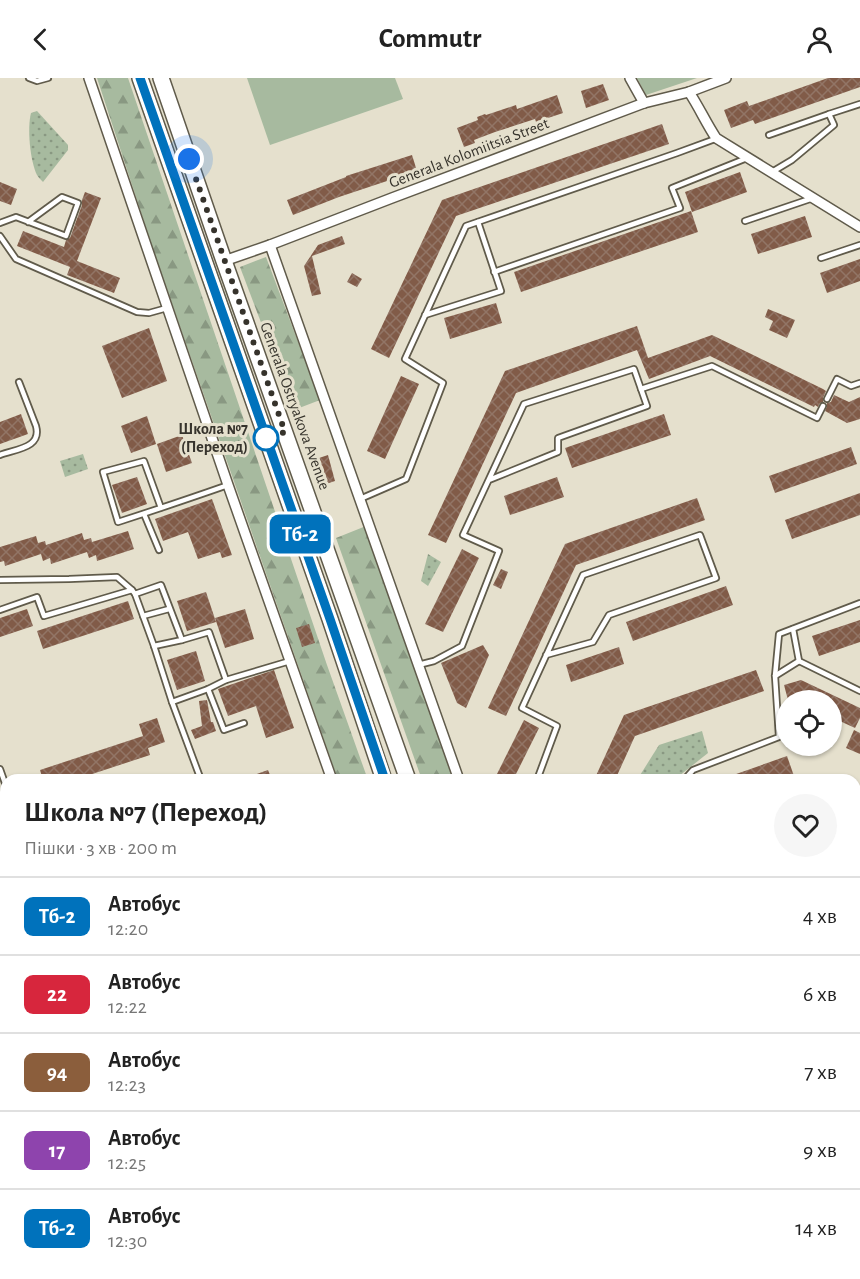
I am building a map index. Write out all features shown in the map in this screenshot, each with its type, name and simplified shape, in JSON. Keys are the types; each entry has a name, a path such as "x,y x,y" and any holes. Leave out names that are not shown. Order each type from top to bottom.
{"main road":[{"path":"140,78 382,774"},
{"name":"Generala Ostryakova Avenue","path":"161,78 406,774"}],"street":[{"path":"89,78 330,774"},
{"name":"Generala Kolomiitsia Street","path":"224,261 644,103 689,92 726,78"},
{"path":"632,79 644,103"},
{"path":"689,92 716,138 860,227"},
{"path":"270,245 457,774"}],"lane":[{"path":"29,78 38,81 48,78"},
{"path":"769,135 860,104"},
{"path":"772,172 792,160 834,125 829,114"},
{"path":"360,499 406,479 443,383 405,359 466,226 716,138"},
{"path":"494,272 680,208 672,188 748,158"},
{"path":"0,224 16,217 28,222 66,236 78,203 62,197 28,222"},
{"path":"745,221 814,198"},
{"path":"425,315 501,291 478,222"},
{"path":"0,236 16,259 137,312 149,313 167,308"},
{"path":"821,258 860,245"},
{"path":"641,389 712,366 817,418 823,406"},
{"path":"418,665 434,661 462,646 499,551 463,535 524,404 634,369 647,406 558,438 558,452 489,480"},
{"path":"826,399 837,379 851,386 860,383"},
{"path":"0,455 37,440 36,426 19,382"},
{"path":"161,508 144,460 103,472 118,522 144,514 228,485"},
{"path":"144,514 159,550"},
{"path":"539,774 557,726 522,708 546,655 583,575 700,535 716,578 609,615 592,642 546,655"},
{"path":"0,580 117,577 133,592 199,774"},
{"path":"0,610 37,597 44,616 161,585 182,640"},
{"path":"689,774 693,770 779,737 775,676 779,634 860,603"},
{"path":"143,616 169,609"},
{"path":"794,628 799,661"},
{"path":"154,646 209,632 226,680"},
{"path":"172,702 226,680 290,661"},
{"path":"775,676 799,661"},
{"path":"799,661 860,691"},
{"path":"208,689 224,730 244,723"}],"green space":[{"path":"97,78 128,78 366,774 336,774 153,249"},
{"path":"247,78 395,78 403,99 270,145"},
{"path":"637,78 697,78 646,95"},
{"path":"37,111 68,145 68,150 43,182 37,175 30,144 31,113"},
{"path":"266,257 320,400 294,410 240,267"},
{"path":"83,454 88,469 65,477 60,461"},
{"path":"366,526 451,774 420,774 336,538"},
{"path":"428,554 441,562 428,586 421,581"},
{"path":"702,731 708,753 682,774 641,774 659,745"}],"building":[{"path":"828,78 860,78 860,87 755,124 753,120 731,128 724,110 747,101 749,106"},
{"path":"603,84 609,100 586,108 581,91"},
{"path":"557,95 563,113 495,132 474,140 475,143 464,147 457,128 478,120 477,117 485,114 516,105 517,109"},
{"path":"662,124 669,144 456,216 389,358 371,349 442,200"},
{"path":"412,155 417,171 293,215 287,200 346,176"},
{"path":"740,172 747,192 692,212 685,192"},
{"path":"0,182 17,189 11,205 0,201"},
{"path":"85,192 101,198 77,261 120,278 114,293 67,275 70,267 17,246 23,231 64,247 66,240 70,238"},
{"path":"691,211 698,232 521,292 514,272"},
{"path":"805,216 812,237 758,254 751,234"},
{"path":"342,236 345,244 312,256 321,294 312,296 304,266 318,245"},
{"path":"860,259 860,281 827,293 820,273"},
{"path":"352,273 362,279 357,287 347,282"},
{"path":"496,303 502,323 450,339 444,318"},
{"path":"768,309 795,320 787,338 769,330 773,321 765,317"},
{"path":"637,326 648,358 712,335 823,389 826,391 823,402 818,407 815,405 814,407 710,356 649,379 637,350 516,393 446,543 428,535 505,371"},
{"path":"149,328 167,381 122,398 102,346"},
{"path":"401,376 419,384 385,459 367,451"},
{"path":"834,395 849,402 860,397 860,419 847,423 825,411 827,403 831,402"},
{"path":"21,414 28,434 0,444 0,422"},
{"path":"664,414 671,435 572,468 565,448"},
{"path":"147,416 156,444 131,453 121,426"},
{"path":"182,435 192,463 166,472 157,444"},
{"path":"851,447 857,464 775,493 769,476"},
{"path":"328,455 335,481 326,484 316,459"},
{"path":"137,477 147,504 122,513 112,485"},
{"path":"557,477 564,497 510,515 504,496"},
{"path":"860,493 860,515 792,539 785,520"},
{"path":"697,498 705,520 576,565 506,716 488,708 565,544"},
{"path":"212,499 232,555 222,558 220,552 198,559 188,532 163,541 155,519"},
{"path":"128,531 134,549 97,561 96,555 89,558 87,552 51,564 50,558 43,561 41,554 5,566 4,561 0,562 0,547 36,536 38,543 45,541 46,545 82,533 84,540 91,538 92,542"},
{"path":"462,549 479,558 443,632 425,624"},
{"path":"501,569 508,572 501,589 493,585"},
{"path":"726,586 733,605 633,641 626,622"},
{"path":"206,592 216,622 187,631 177,601"},
{"path":"128,601 134,619 43,649 37,631"},
{"path":"27,609 33,626 0,637 0,618"},
{"path":"245,609 254,639 225,648 215,618"},
{"path":"860,620 860,642 819,656 812,636"},
{"path":"309,624 315,643 302,647 296,628"},
{"path":"483,645 489,655 466,708 457,703 441,663"},
{"path":"619,647 624,664 571,682 566,665"},
{"path":"196,651 205,681 177,690 167,660"},
{"path":"274,670 294,728 266,738 256,706 228,716 218,689"},
{"path":"756,670 764,691 635,736 618,774 597,774 624,715"},
{"path":"801,680 822,690 785,690 784,685"},
{"path":"842,699 860,708 860,718 855,728 842,722"},
{"path":"207,700 211,722 216,731 195,739 191,730 202,726 199,701"},
{"path":"157,718 165,742 148,748 150,755 92,774 41,774 40,770 143,736 139,724"},
{"path":"524,720 539,728 516,774 497,774"},
{"path":"854,730 860,733 860,754 846,748"},
{"path":"787,756 793,774 736,774"},
{"path":"268,770 270,774 257,774"}],"bus line":[{"name":"Тб-2","path":"140,78 383,774"}],"place":[{"name":"Школа №7 (Переход)","path":"266,438"}],"route":[{"path":"189,159 285,432 266,438"}]}
